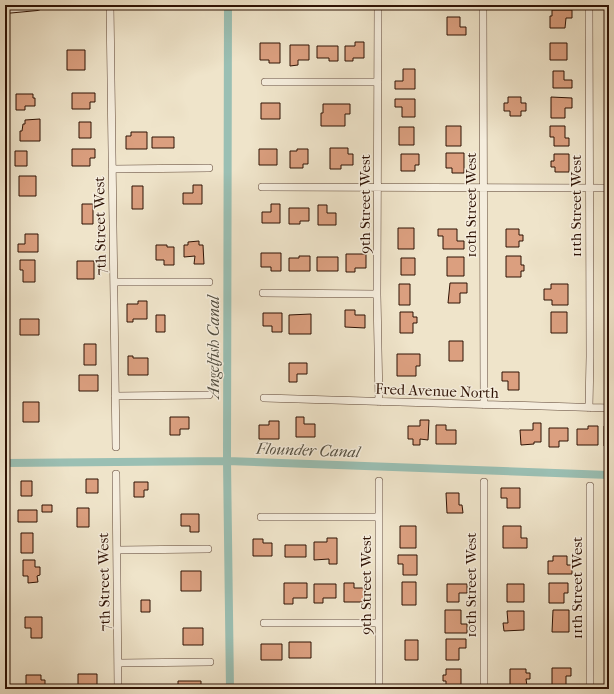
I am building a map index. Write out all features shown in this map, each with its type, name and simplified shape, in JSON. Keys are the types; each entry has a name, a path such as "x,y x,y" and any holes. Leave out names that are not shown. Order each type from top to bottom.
{"main road":[{"path":"5,8 37,5"}],"street":[{"name":"7th Street West","path":"110,5 116,447"},
{"name":"9th Street West","path":"378,5 377,294 379,402"},
{"name":"10th Street West","path":"484,5 484,405"},
{"name":"11th Street West","path":"589,5 589,408"},
{"path":"265,82 378,82"},
{"path":"112,169 209,168"},
{"path":"262,187 609,188"},
{"path":"114,282 209,282"},
{"path":"263,293 377,294"},
{"path":"115,396 209,395"},
{"name":"Fred Avenue North","path":"264,398 609,408"},
{"name":"7th Street West","path":"116,474 118,689"},
{"name":"9th Street West","path":"379,481 379,689"},
{"name":"10th Street West","path":"484,482 484,689"},
{"name":"11th Street West","path":"590,486 590,689"},
{"path":"261,517 379,517"},
{"path":"117,550 208,549"},
{"path":"264,623 379,623"},
{"path":"118,663 210,662"}],"building":[{"path":"552,10 572,10 572,18 566,18 565,28 550,28 550,16 552,16"},
{"path":"447,17 460,17 460,27 466,27 466,35 447,35"},
{"path":"355,42 364,42 364,58 353,58 353,61 345,61 345,46 355,46"},
{"path":"260,43 280,43 280,63 269,63 269,60 260,60"},
{"path":"550,43 567,43 567,60 550,60"},
{"path":"290,45 309,45 309,60 298,60 298,65 290,66"},
{"path":"317,46 338,46 338,61 329,61 329,58 317,58"},
{"path":"609,47 609,63 608,63"},
{"path":"67,50 85,50 85,70 67,70"},
{"path":"403,69 415,69 415,89 395,89 395,81 403,81"},
{"path":"553,71 564,71 564,80 572,80 572,88 553,88"},
{"path":"72,93 95,93 95,102 90,102 90,109 72,109"},
{"path":"16,94 33,94 33,98 35,98 35,106 25,106 25,110 16,110"},
{"path":"508,97 521,97 521,103 526,103 526,111 521,111 521,116 510,116 510,111 504,111 504,103 508,103"},
{"path":"551,97 572,98 572,108 565,108 565,118 551,118"},
{"path":"395,99 415,99 415,117 402,117 402,107 395,107"},
{"path":"261,103 280,103 280,119 261,119"},
{"path":"323,104 350,104 350,114 345,114 345,126 321,126"},
{"path":"40,119 40,141 20,141 20,131 22,131 25,120"},
{"path":"79,122 91,122 91,138 79,138"},
{"path":"446,126 461,126 461,146 446,146"},
{"path":"550,126 565,126 565,138 569,138 569,146 554,146 554,137 550,137"},
{"path":"399,127 414,127 414,145 399,145"},
{"path":"131,132 147,132 147,149 126,149 126,136 131,136"},
{"path":"152,137 174,137 174,148 152,148"},
{"path":"330,148 348,148 348,154 353,154 353,165 341,165 341,169 330,169"},
{"path":"72,149 95,149 95,158 90,158 90,166 72,166"},
{"path":"259,149 277,149 277,165 259,165"},
{"path":"297,149 308,149 308,164 303,164 303,168 290,168 290,151 297,151"},
{"path":"15,151 27,151 27,166 15,166"},
{"path":"446,153 464,153 464,173 452,173 452,168 446,168"},
{"path":"401,154 419,154 419,165 415,165 415,171 401,171"},
{"path":"554,154 569,154 569,172 555,172 555,167 551,167 551,161 554,161"},
{"path":"19,176 36,176 36,196 19,196"},
{"path":"193,185 202,185 202,204 183,204 183,193 193,193"},
{"path":"132,186 143,186 143,209 132,209"},
{"path":"82,204 93,204 93,224 82,224"},
{"path":"271,204 280,204 280,223 262,223 262,212 271,212"},
{"path":"318,205 327,205 327,213 336,213 336,225 318,225"},
{"path":"289,208 309,208 309,221 300,221 300,224 289,224"},
{"path":"398,228 414,228 414,249 398,249"},
{"path":"438,229 457,229 457,241 464,241 464,249 443,249 443,236 438,236"},
{"path":"506,229 519,229 519,235 523,235 523,241 519,241 519,247 506,247"},
{"path":"25,234 38,234 38,252 18,252 18,244 25,244"},
{"path":"199,241 199,245 203,245 204,264 194,264 195,256 184,257 184,245 188,245 188,242"},
{"path":"156,245 167,245 167,247 174,247 174,265 164,265 164,260 156,260"},
{"path":"261,253 281,253 281,271 271,271 271,267 261,267"},
{"path":"346,254 366,254 366,268 355,268 355,272 346,272"},
{"path":"299,256 310,256 310,271 289,271 289,258 299,258"},
{"path":"506,256 521,256 521,265 524,265 524,271 521,271 521,277 506,277"},
{"path":"317,257 338,257 338,271 317,271"},
{"path":"447,257 464,257 464,276 447,276"},
{"path":"401,258 415,258 415,275 401,275"},
{"path":"20,260 35,260 35,282 23,282 23,270 20,270"},
{"path":"77,261 94,261 94,279 77,279"},
{"path":"450,283 467,283 467,293 460,293 460,303 448,303"},
{"path":"399,284 410,284 410,305 399,305"},
{"path":"551,284 568,284 568,305 552,305 552,300 544,300 544,289 551,289"},
{"path":"138,301 147,301 147,319 133,319 133,322 127,322 127,304 138,304"},
{"path":"345,310 355,310 355,315 365,315 365,328 345,327"},
{"path":"400,312 413,312 413,317 417,317 417,323 413,323 413,333 400,333"},
{"path":"551,312 567,312 567,333 551,333"},
{"path":"263,313 282,313 282,332 272,332 272,326 263,326"},
{"path":"311,314 311,334 289,334 289,315"},
{"path":"156,315 165,315 165,332 156,332"},
{"path":"20,319 39,319 39,335 20,335"},
{"path":"606,322 609,322 609,332 606,332"},
{"path":"449,341 463,341 463,361 449,361"},
{"path":"84,344 96,344 96,365 84,365"},
{"path":"397,354 420,354 420,366 416,366 416,376 397,376"},
{"path":"128,356 133,356 133,358 148,358 148,375 128,375"},
{"path":"289,363 307,363 307,374 297,374 297,382 289,382"},
{"path":"502,372 519,372 519,390 508,390 508,381 502,381"},
{"path":"79,375 98,375 98,391 79,391"},
{"path":"23,402 39,402 39,422 23,422"},
{"path":"170,417 189,417 189,429 180,429 180,435 170,435"},
{"path":"296,417 304,417 304,424 315,424 315,437 296,437"},
{"path":"420,420 429,420 428,440 420,439 420,445 413,445 413,439 408,439 408,426 420,426"},
{"path":"269,421 279,421 279,439 259,439 259,425 269,425"},
{"path":"533,423 541,423 541,442 521,445 520,430 533,430"},
{"path":"436,425 446,425 446,430 456,430 456,444 436,444"},
{"path":"588,426 598,426 598,445 577,445 577,429 588,429"},
{"path":"604,426 609,426 609,446 604,446"},
{"path":"549,428 568,428 568,441 559,441 559,447 549,447"},
{"path":"86,479 98,479 98,493 86,493"},
{"path":"21,481 32,481 32,496 21,496"},
{"path":"134,482 148,482 148,490 144,490 144,497 134,497"},
{"path":"501,488 520,488 520,508 507,508 507,498 501,498"},
{"path":"446,493 459,493 459,505 462,505 463,513 447,513"},
{"path":"42,505 52,505 52,512 42,512"},
{"path":"77,508 89,508 89,527 77,527"},
{"path":"18,510 37,510 37,522 18,522"},
{"path":"181,514 199,514 199,532 190,532 190,526 181,526"},
{"path":"400,526 416,526 416,548 400,548"},
{"path":"503,526 521,526 521,538 527,538 527,548 503,548"},
{"path":"21,533 33,533 33,553 21,553"},
{"path":"327,538 337,538 337,564 329,564 329,559 314,560 314,542 327,542"},
{"path":"253,539 263,539 263,543 272,543 272,556 253,556"},
{"path":"285,545 306,545 306,557 285,557"},
{"path":"398,555 417,555 417,575 403,575 403,564 398,564"},
{"path":"553,556 567,556 567,565 572,565 572,574 548,574 548,561 553,561"},
{"path":"23,560 35,560 35,567 40,567 40,575 37,576 38,582 28,583 28,576 23,576"},
{"path":"181,571 201,571 201,591 181,591"},
{"path":"402,582 416,582 416,605 402,605"},
{"path":"284,583 307,583 307,598 293,598 293,604 284,604"},
{"path":"344,583 354,583 354,588 365,588 365,602 344,602"},
{"path":"549,583 568,583 568,593 564,593 564,603 549,603"},
{"path":"314,584 336,584 336,598 323,598 323,603 314,603"},
{"path":"447,584 467,584 467,593 459,593 459,602 447,602"},
{"path":"507,584 524,584 524,602 507,602"},
{"path":"141,600 150,600 150,612 141,612"},
{"path":"445,610 461,610 461,624 467,624 467,633 445,633"},
{"path":"553,610 569,610 569,632 552,632"},
{"path":"507,611 524,611 524,630 504,631 503,623 508,623"},
{"path":"25,617 42,617 42,638 31,638 31,628 25,628"},
{"path":"183,628 203,628 203,645 183,645"},
{"path":"446,639 466,639 466,648 459,648 459,660 446,660"},
{"path":"405,640 418,640 418,660 405,660"},
{"path":"289,642 311,642 311,658 289,658"},
{"path":"261,644 282,644 282,660 261,660"},
{"path":"552,668 571,668 571,676 566,676 566,688 552,688"},
{"path":"446,669 461,669 461,687 446,687 446,681 443,681 443,675 446,675"},
{"path":"510,669 526,669 526,673 530,673 530,679 526,679 527,686 510,686"},
{"path":"78,674 97,674 97,689 78,689"},
{"path":"26,675 41,675 41,680 45,680 45,687 41,687 41,689 26,689"},
{"path":"178,681 201,681 201,689 178,689"}],"waterway":[{"name":"Angelfish Canal","path":"228,5 227,461 230,689"},
{"name":"Flounder Canal","path":"5,463 227,461 609,475"}]}
